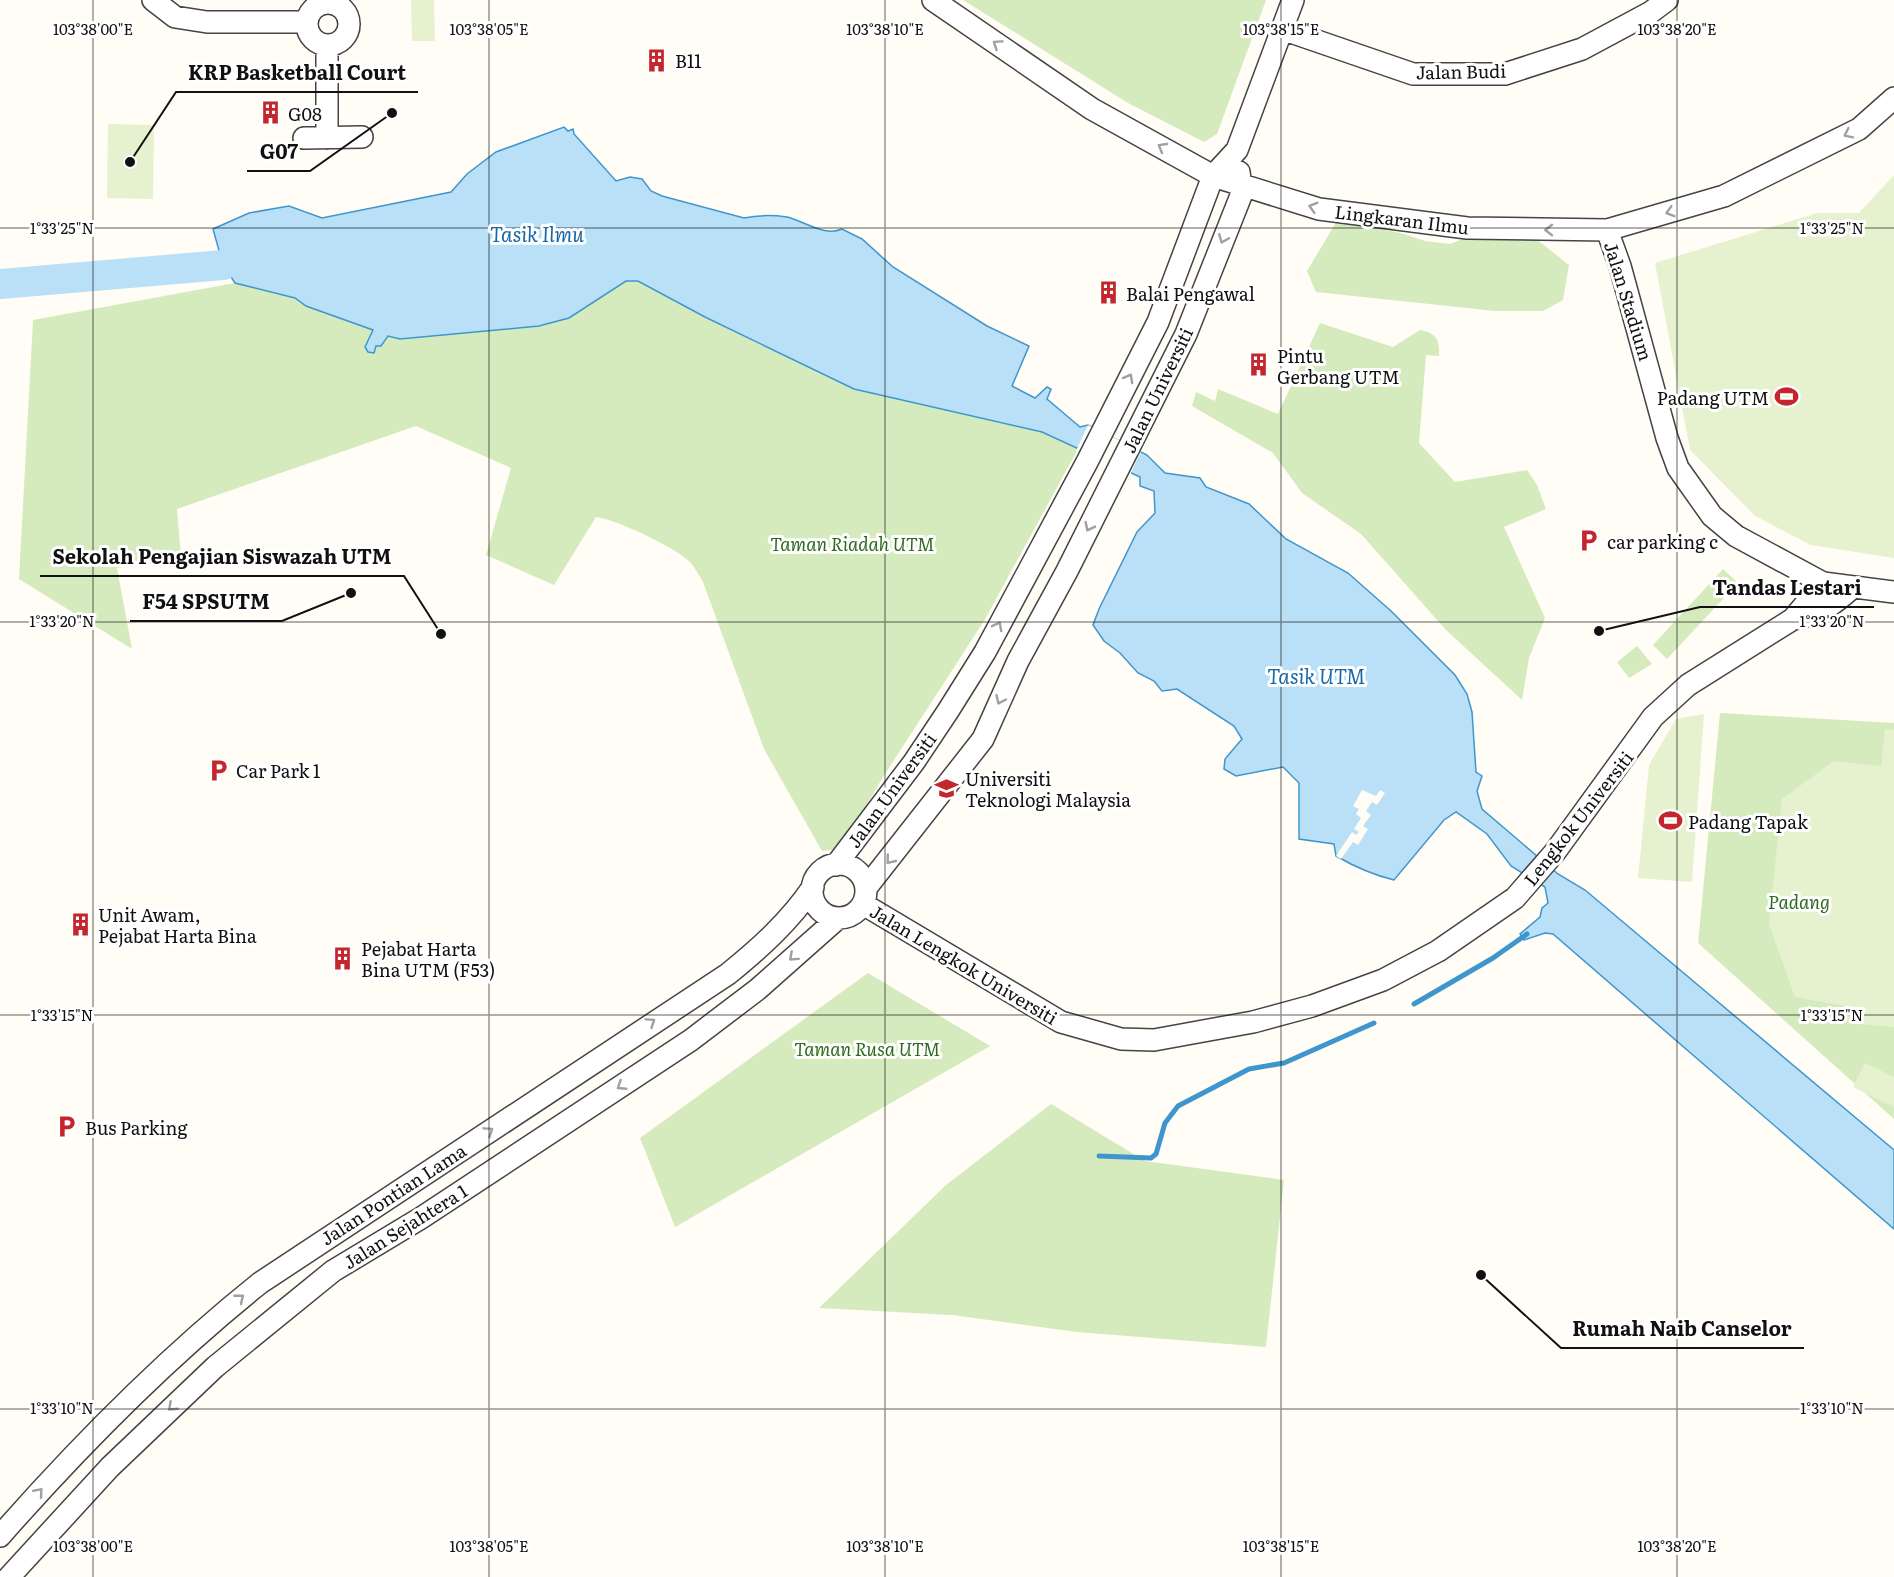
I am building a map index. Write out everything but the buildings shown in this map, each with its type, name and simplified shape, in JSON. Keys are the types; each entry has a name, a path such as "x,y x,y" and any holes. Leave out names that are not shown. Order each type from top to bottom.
{"street":[{"path":"153,0 175,17 207,22 306,22"},
{"name":"Lingkaran Ilmu","path":"933,0 1092,109 1213,176 1319,209 1467,228 1607,230 1724,196 1859,129 1894,98"},
{"path":"1237,150 1293,0"},
{"name":"Jalan Budi","path":"1282,29 1413,74 1505,74 1582,49 1651,12 1667,0"},
{"path":"330,1 346,13 349,25 339,41 327,45 320,43 310,35 306,22 317,5 330,1"},
{"path":"327,45 327,138"},
{"path":"304,138 362,137"},
{"name":"Jalan Universiti","path":"836,865 914,762 984,652 1087,462 1158,322 1213,176 1237,150"},
{"name":"Jalan Universiti","path":"865,896 983,739 1018,661 1067,572 1186,334 1242,193 1237,150"},
{"name":"Jalan Stadium","path":"1607,230 1634,315 1666,438 1678,468 1712,516 1736,536 1823,583 1894,592"},
{"name":"Lengkok Universiti","path":"1312,1006 1383,980 1438,951 1515,898 1555,852 1653,717 1688,685 1793,619 1823,583"},
{"name":"Lengkok Universiti","path":"1793,619 1808,617 1831,607 1853,587"},
{"path":"836,865 852,868 859,873 865,896 852,915 837,919 821,911 815,904 813,886 822,871 836,865"},
{"name":"Jalan Pontian Lama","path":"0,1536 69,1457 195,1335 260,1283 663,1014 728,974 780,929 813,886"},
{"name":"Jalan Lengkok Universiti","path":"865,896 1061,1022 1121,1039 1164,1038 1252,1022 1312,1006"},
{"name":"Jalan Sejahtera 1","path":"9,1577 110,1467 206,1375 333,1271 421,1218 691,1040 758,989 837,919"},
{"path":"403,1188 421,1218"},
{"path":"320,1242 333,1271"}],"green space":[{"path":"411,0 434,0 435,41 412,41"},
{"path":"963,0 1266,0 1217,134 1204,142 1128,103"},
{"path":"108,124 154,125 153,199 107,198"},
{"name":"Padang UTM","path":"1894,175 1894,558 1811,545 1755,516 1690,450 1655,263 1817,213 1859,213"},
{"path":"1338,219 1425,241 1450,244 1468,237 1535,238 1569,265 1563,300 1543,311 1495,311 1316,292 1307,271"},
{"name":"Taman Riadah UTM","path":"626,281 638,281 705,317 854,389 1042,432 1078,449 984,621 883,777 841,849 822,851 764,749 703,582 690,562 672,549 645,535 596,517 554,585 486,555 511,468 416,426 177,509 181,557 117,568 132,649 19,579 33,320 235,283 295,298 306,306 374,330 373,353 376,346 381,346 388,335 400,339 539,326 569,318"},
{"path":"1320,323 1393,347 1420,330 1433,335 1438,341 1439,356 1426,355 1419,443 1455,482 1527,470 1537,485 1546,509 1504,527 1545,618 1529,658 1522,700 1446,630 1361,534 1302,493 1273,453 1192,406 1196,392 1215,401 1218,389 1278,414"},
{"path":"1723,569 1738,583 1667,659 1653,645"},
{"path":"1637,646 1652,664 1629,678 1617,662"},
{"name":"Padang","path":"1720,713 1894,723 1894,1119 1698,943"},
{"name":"Padang Tapak","path":"1704,714 1692,882 1638,878 1649,765 1676,719"},
{"path":"1885,729 1894,730 1894,1027 1860,1024 1861,1009 1795,997 1769,924 1782,799 1834,761 1881,766"},
{"name":"Taman Rusa UTM","path":"868,973 990,1046 675,1227 640,1138"},
{"path":"1865,1063 1894,1077 1894,1107 1853,1087"},
{"path":"1051,1104 1145,1161 1284,1180 1266,1347 1077,1332 952,1315 819,1308 946,1185"}],"water":[{"path":"564,127 568,131 573,129 574,134 616,181 630,177 642,179 651,191 662,196 744,218 787,217 822,230 842,229 862,239 893,267 987,326 1029,346 1012,386 1035,398 1047,387 1051,389 1047,399 1080,427 1088,425 1147,455 1165,473 1200,478 1206,487 1249,504 1286,539 1348,573 1391,611 1455,675 1467,694 1472,712 1476,772 1482,776 1477,791 1482,809 1558,874 1585,890 1894,1150 1894,1229 1553,934 1545,933 1524,940 1520,934 1540,917 1542,908 1548,903 1545,887 1511,866 1487,834 1456,812 1444,820 1394,880 1350,864 1336,856 1334,844 1299,839 1299,783 1283,767 1236,776 1224,769 1225,759 1242,739 1234,726 1177,689 1162,691 1154,681 1138,673 1120,653 1104,641 1093,625 1137,532 1155,513 1154,491 1140,486 1140,477 1042,432 854,389 705,317 638,281 626,281 569,318 539,326 400,339 388,336 381,346 376,346 374,353 368,352 365,347 373,330 306,306 295,298 235,283 223,265 213,229 249,213 289,206 322,218 451,192 467,174 496,152"}],"pier":[{"path":"1088,425 1141,451 1129,477 1076,451"},
{"path":"1362,790 1376,796 1380,790 1385,793 1377,805 1372,802 1366,811 1371,815 1363,826 1368,829 1358,845 1353,842 1341,859 1336,856 1352,832 1356,835 1359,832 1354,829 1361,818 1356,814 1359,809 1353,806"}],"waterway":[{"path":"0,284 223,265"},
{"path":"1414,1004 1493,958 1527,934"},
{"path":"1099,1156 1151,1158 1156,1154 1165,1123 1178,1106 1249,1069 1284,1063 1374,1023"}],"place":[{"name":"B11","path":"657,60"},
{"name":"G08","path":"270,113"},
{"name":"G07","path":"392,113"},
{"name":"KRP Basketball Court","path":"130,162"},
{"name":"Balai Pengawal","path":"1108,293"},
{"name":"Pintu Gerbang UTM","path":"1259,365"},
{"name":"Padang UTM","path":"1787,397"},
{"name":"car parking c","path":"1589,541"},
{"name":"F54 SPSUTM","path":"351,593"},
{"name":"Tandas Lestari","path":"1599,631"},
{"name":"Sekolah Pengajian Siswazah UTM","path":"441,634"},
{"name":"Car Park 1","path":"218,770"},
{"name":"Universiti Teknologi Malaysia","path":"947,788"},
{"name":"Padang Tapak","path":"1670,821"},
{"name":"Unit Awam, Pejabat Harta Bina","path":"80,924"},
{"name":"Pejabat Harta Bina UTM (F53)","path":"343,958"},
{"name":"Bus Parking","path":"67,1127"},
{"name":"Rumah Naib Canselor","path":"1481,1275"}],"water label":[{"name":"Tasik Ilmu","path":"537,233"},
{"name":"Tasik UTM","path":"1316,675"}]}
